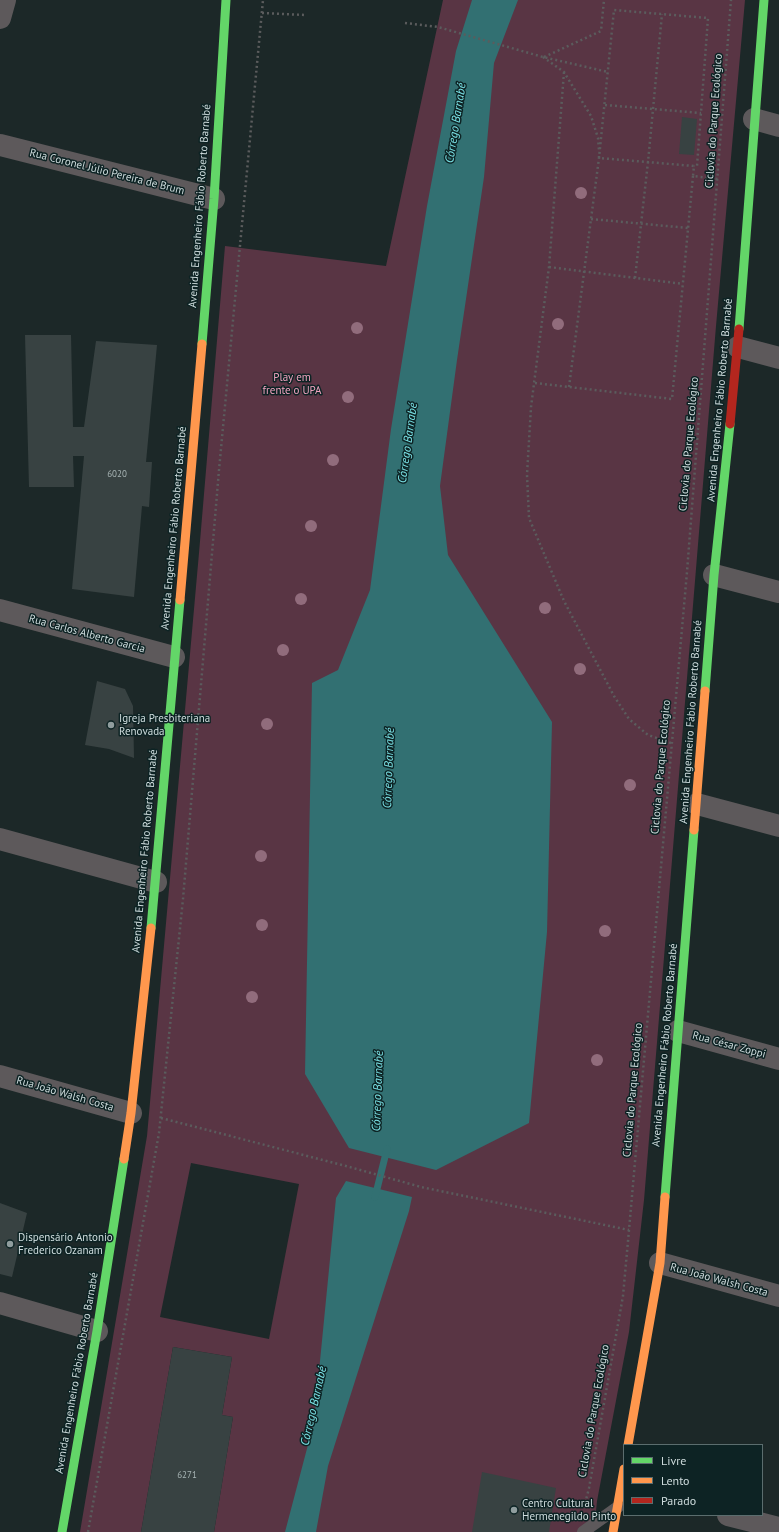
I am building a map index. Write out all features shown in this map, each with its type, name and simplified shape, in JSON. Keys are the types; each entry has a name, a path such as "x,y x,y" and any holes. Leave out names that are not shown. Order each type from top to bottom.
{"main road":[{"name":"Avenida Engenheiro Fábio Roberto Barnabé","path":"62,1532 97,1331 130,1112 156,882 214,199 226,0"},
{"name":"Avenida Engenheiro Fábio Roberto Barnabé","path":"628,1444 660,1263 714,575 738,347 764,0"},
{"path":"613,1532 622,1488"}],"street":[{"path":"0,18 5,0"},
{"path":"754,119 779,126"},
{"name":"Rua Coronel Júlio Pereira de Brum","path":"0,145 214,199"},
{"path":"738,347 779,358"},
{"path":"714,575 779,592"},
{"name":"Rua Carlos Alberto Garcia","path":"0,610 174,657"},
{"path":"697,804 779,826"},
{"path":"0,839 156,882"},
{"name":"Rua César Zoppi","path":"678,1031 779,1059"},
{"name":"Rua João Walsh Costa","path":"0,1076 130,1112"},
{"name":"Rua João Walsh Costa","path":"660,1263 779,1296"},
{"path":"0,1303 97,1331"},
{"path":"732,1516 779,1528"}],"lane":[{"path":"583,1532 622,1488"}],"path":[{"path":"543,57 601,31 604,0"},
{"name":"Ciclovia do Parque Ecológico","path":"584,1510 623,1296 718,179 731,0"},
{"path":"535,383 672,399 694,166 697,166 708,18 614,10 599,158 570,387"},
{"path":"262,13 305,15"},
{"path":"635,278 662,14"},
{"path":"405,23 438,27 543,57 608,72"},
{"path":"543,57 564,72 591,116 598,138 599,158"},
{"path":"564,72 549,267 531,407 527,475 529,518 564,601 614,696 629,719 648,735 671,743"},
{"path":"605,105 701,113"},
{"path":"599,158 694,166"},
{"path":"693,176 718,179"},
{"path":"591,219 688,228"},
{"path":"549,267 683,284"},
{"path":"161,1118 421,1187 629,1230"}],"green space":[{"name":"Play em frente o UPA","path":"443,0 745,0 716,326 644,1200 629,1332 597,1501 594,1532 214,1532 233,1417 222,1415 232,1357 173,1347 141,1532 80,1532 147,1136 225,246 386,266","holes":["191,1163 299,1184 269,1339 160,1317"]}],"water":[{"path":"472,0 518,0 494,63 484,177 440,486 448,555 552,722 547,932 529,1123 436,1170 349,1148 305,1074 312,683 338,670 370,590 391,429 427,206 456,51"},
{"path":"346,1181 412,1197 409,1211 328,1466 316,1532 285,1532 314,1422 336,1198"}],"building":[{"path":"682,117 697,119 694,155 679,154"},
{"path":"25,335 71,335 73,427 84,427 96,341 157,345 146,462 152,462 149,507 142,506 134,597 72,589 84,456 73,456 74,487 29,487"},
{"name":"Igreja Presbiteriana Renovada","path":"97,681 125,689 133,706 134,758 109,749 85,745"},
{"name":"Dispensário Antonio Frederico Ozanam","path":"0,1203 27,1213 12,1277 0,1274"},
{"path":"173,1347 232,1357 222,1415 233,1417 214,1532 141,1532"},
{"name":"Centro Cultural Hermenegildo Pinto","path":"482,1472 556,1488 549,1532 472,1532"}],"waterway":[{"name":"Córrego Barnabé","path":"375,1197 387,1149"}],"traffic: fast":[{"path":"202,344 214,199 226,0"},
{"path":"739,329 764,0"},
{"path":"705,691 714,575 730,424"},
{"path":"151,928 180,600"},
{"path":"665,1197 694,830"},
{"path":"62,1532 97,1331 124,1159"}],"traffic: slow":[{"path":"180,600 202,344"},
{"path":"694,830 705,691"},
{"path":"124,1159 131,1113 151,928"},
{"path":"628,1444 660,1263 665,1197"},
{"path":"613,1532 623,1475"}],"traffic: jam":[{"path":"730,424 739,329"}],"place":[{"name":"Igreja Presbiteriana Renovada","path":"111,725"},
{"name":"Dispensário Antonio Frederico Ozanam","path":"10,1244"},
{"name":"Centro Cultural Hermenegildo Pinto","path":"514,1510"}]}
